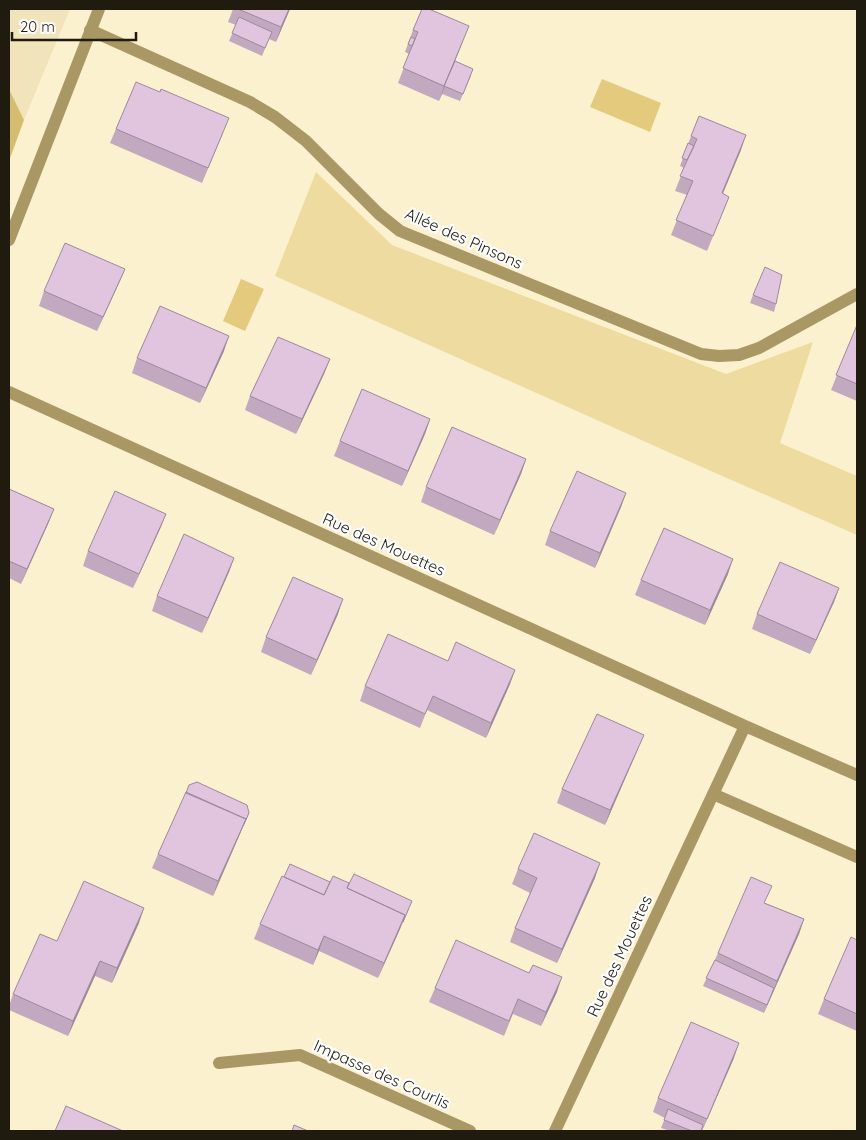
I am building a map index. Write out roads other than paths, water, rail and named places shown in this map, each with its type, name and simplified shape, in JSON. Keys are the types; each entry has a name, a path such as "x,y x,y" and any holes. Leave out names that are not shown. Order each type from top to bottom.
{"street":[{"path":"9,240 99,9"},
{"name":"Allée des Pinsons","path":"90,30 250,102 275,116 306,141 380,214 400,230 701,354 719,356 740,355 759,348 857,294"},
{"name":"Rue des Mouettes","path":"9,392 857,775"},
{"name":"Rue des Mouettes","path":"555,1131 745,726"},
{"path":"713,794 857,857"},
{"name":"Impasse des Courlis","path":"219,1063 300,1055 470,1131"}]}
